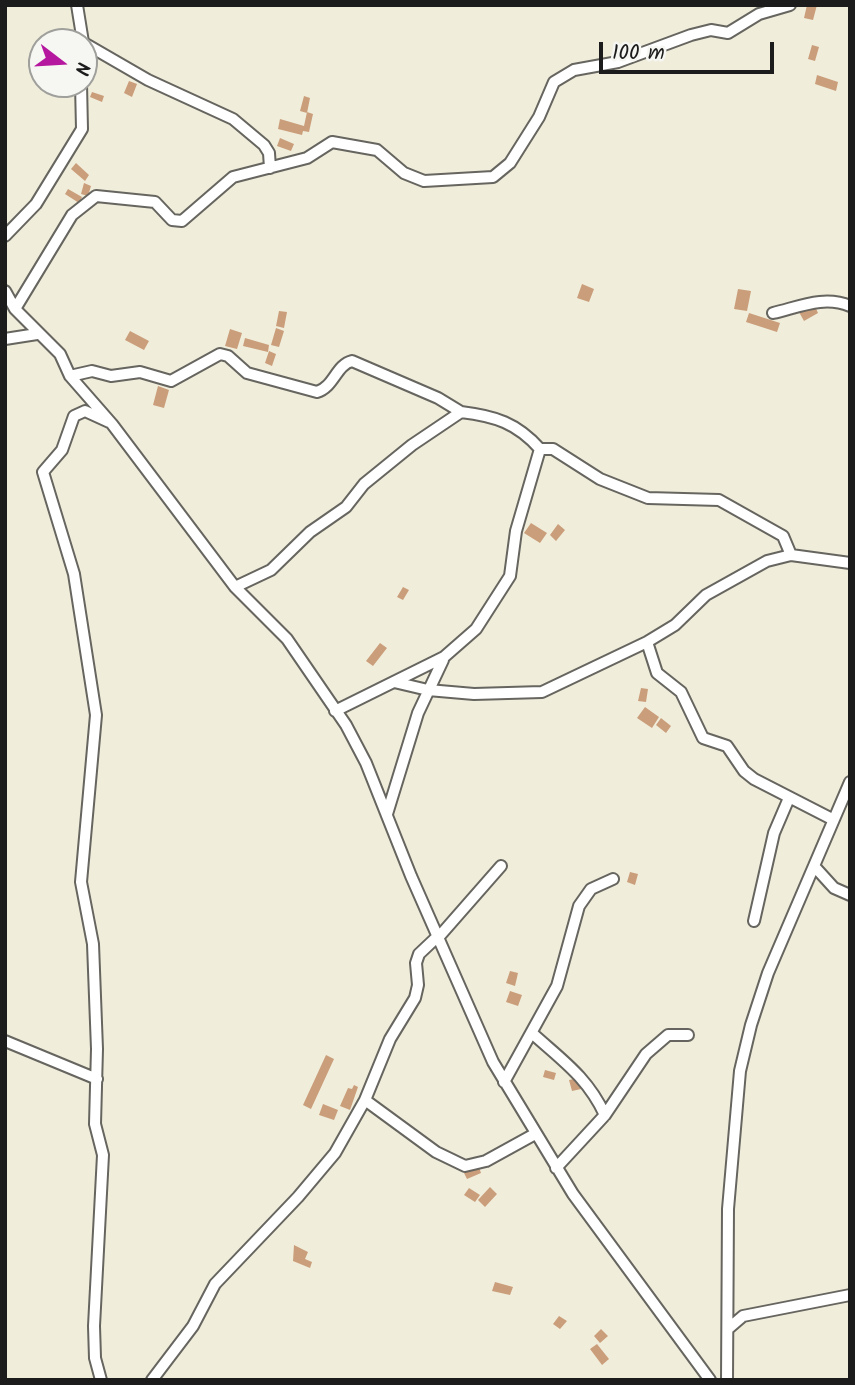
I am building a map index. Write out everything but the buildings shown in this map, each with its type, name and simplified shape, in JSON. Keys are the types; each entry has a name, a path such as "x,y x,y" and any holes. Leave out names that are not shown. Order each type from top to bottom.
{"street":[{"path":"77,5 81,28"},
{"path":"15,309 72,215 96,197 155,202 172,220 178,222 197,211 225,181 307,158 328,144 343,142 377,150 404,173 424,181 493,177 510,163 539,117 554,82 574,71 618,62 691,35 711,30 728,33 759,14 790,5"},
{"path":"98,51 148,80 233,119 264,145 269,153 270,168"},
{"path":"5,236 36,204 82,129 81,98"},
{"path":"5,290 15,309 37,334 60,354 70,376 113,424 235,587 287,639 335,711 366,763 437,938 504,1082 556,1168 633,1278 710,1380"},
{"path":"773,313 822,300 835,300 850,306"},
{"path":"5,339 37,334"},
{"path":"70,376 92,371 111,376 140,372 171,381 220,354 230,358 247,373 317,391 326,388 345,363 352,360 438,398 461,412 500,419 522,429 540,449 552,449 600,479 648,498 719,500 783,536 791,555"},
{"path":"101,1380 95,1358 94,1326 103,1155 95,1124 97,1079 93,944 81,882 96,715 74,574 43,472 62,450 77,414 85,411 113,424"},
{"path":"235,587 271,570 310,532 346,507 363,484 461,412"},
{"path":"335,711 444,657 476,629 510,576 516,531 540,449"},
{"path":"394,682 428,690 509,695 542,692 647,642 675,625 706,595 747,570 791,555 850,563"},
{"path":"647,642 657,673 681,692 698,734 727,746 744,771 789,798 832,819"},
{"path":"387,814 428,690 444,657"},
{"path":"727,1380 729,1209 740,1070 768,973 850,782"},
{"path":"754,921 774,833 789,798"},
{"path":"152,1380 193,1326 215,1284 298,1197 335,1153 365,1100 390,1039 415,998 418,985 416,963 419,954 437,938 501,866"},
{"path":"814,866 834,888 850,895"},
{"path":"504,1082 533,1034 557,986 579,906 591,889 613,879"},
{"path":"556,1168 605,1115 632,1073 660,1041 676,1033 688,1035"},
{"path":"533,1034 574,1068 598,1100 605,1115"},
{"path":"5,1041 97,1079"},
{"path":"365,1100 436,1152 465,1167 486,1161 534,1134"},
{"path":"729,1328 743,1316 850,1295"}]}
